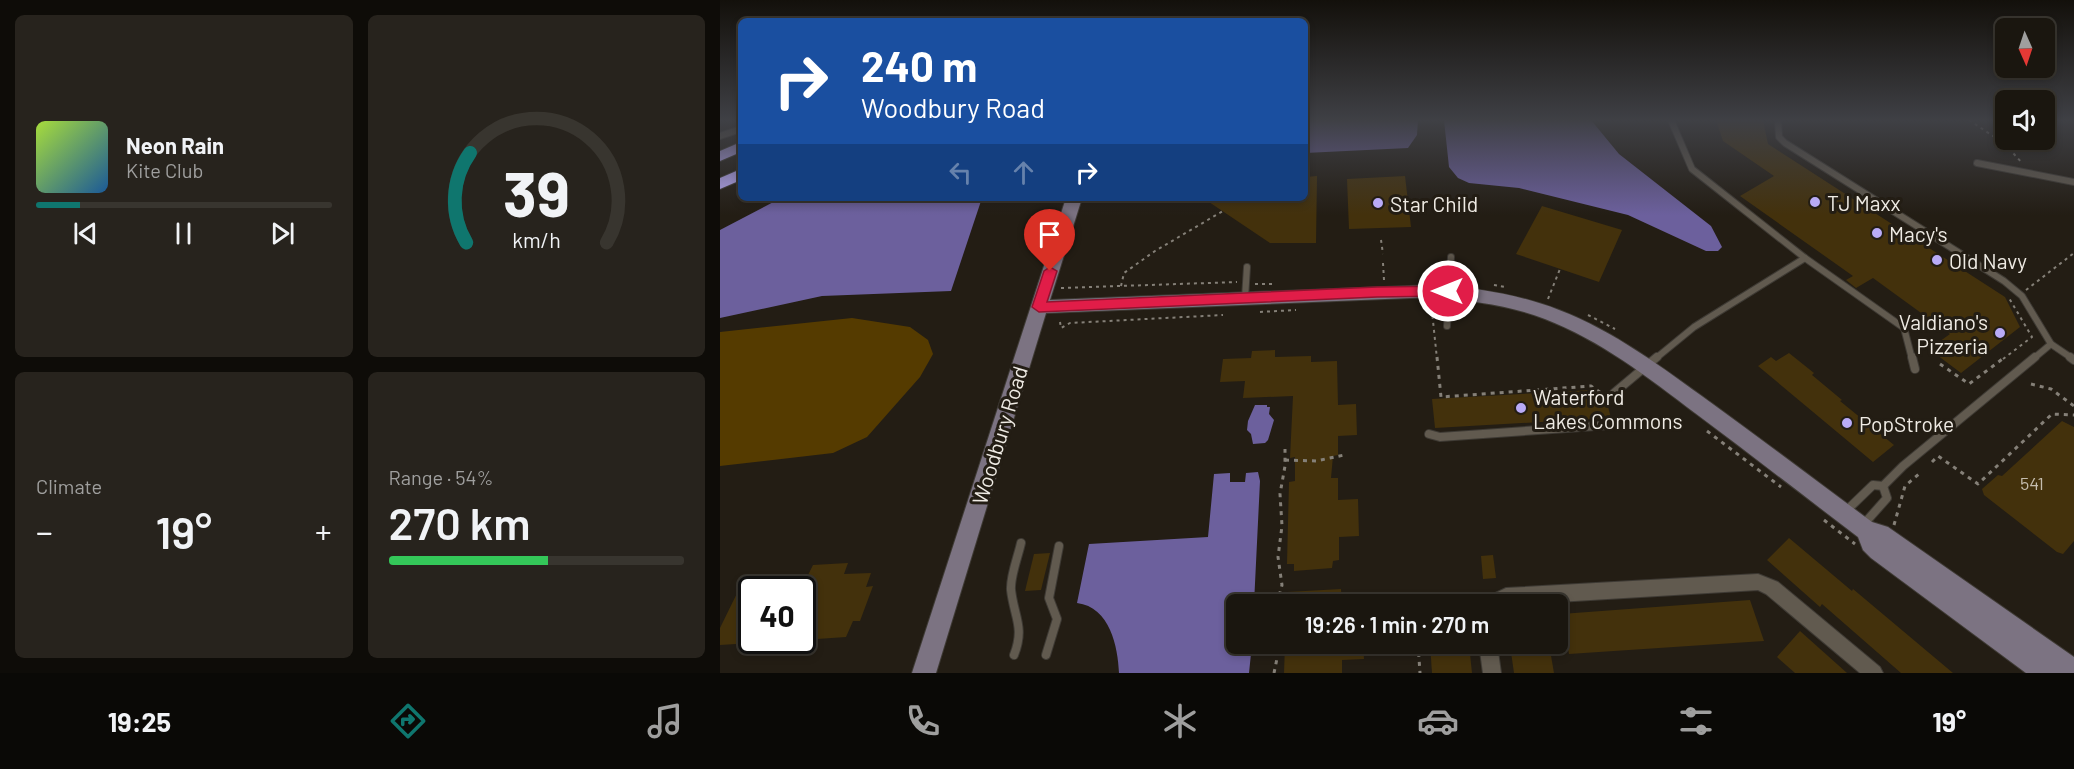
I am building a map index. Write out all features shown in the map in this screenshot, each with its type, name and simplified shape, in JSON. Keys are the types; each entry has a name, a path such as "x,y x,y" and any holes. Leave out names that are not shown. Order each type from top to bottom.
{"highway":[{"path":"720,184 738,175"}],"street":[{"name":"Woodbury Road","path":"924,673 1073,201"},
{"path":"1039,307 1245,290 1448,291 1501,298 1554,314 1593,332 1646,366 1844,514 1865,531 1871,543 1879,550 2046,673"},
{"path":"1865,531 1880,534 2074,672"},
{"path":"1556,594 1758,582 1772,588 1874,673"},
{"path":"1489,654 1492,673"}],"lane":[{"path":"1684,151 1692,169 1805,258 1904,328 1915,369"},
{"path":"1798,151 2018,292 2051,344 2074,360"},
{"path":"1977,163 2074,182"},
{"path":"1447,326 1451,257"},
{"path":"1614,393 1694,327 1805,258"},
{"path":"1245,290 1247,267"},
{"path":"1883,486 1903,466 2051,344"},
{"path":"1429,434 1440,437 1624,424"},
{"path":"1844,514 1873,485 1883,486"},
{"path":"1865,531 1887,498 1883,486"},
{"path":"1014,656 1020,639 1020,624 1011,588 1021,543"},
{"path":"1046,655 1057,619 1049,597 1059,546"}],"path":[{"path":"2012,151 2024,165"},
{"path":"1121,286 1124,273 1155,251 1223,211"},
{"path":"1382,240 1383,254"},
{"path":"1940,364 1968,384 2032,337 2006,293 2026,290 2074,253"},
{"path":"1373,280 1384,280 1383,263"},
{"path":"1548,299 1560,269"},
{"path":"1061,288 1229,281 1245,290 1276,284"},
{"path":"1481,283 1448,291 1431,302 1441,397 1591,386 1607,397"},
{"path":"1491,284 1514,289"},
{"path":"1260,312 1306,309"},
{"path":"1578,311 1617,330"},
{"path":"1060,322 1061,328 1070,323 1223,315"},
{"path":"2031,384 2051,389 2074,406"},
{"path":"1932,462 1938,456 1978,484 2052,414 2074,414"},
{"path":"1706,430 1788,492"},
{"path":"1280,594 1282,585 1278,557 1283,515 1280,494 1285,449"},
{"path":"1285,460 1316,461 1344,455"},
{"path":"1824,520 1865,531 1893,531 1905,486 1919,474"},
{"path":"1274,673 1278,654"},
{"path":"1419,654 1420,673"}],"shaded area":[{"path":"1447,151 1617,151 1711,226 1722,247 1718,251 1706,251 1628,215 1519,188 1469,183 1458,178 1449,167"},
{"path":"775,201 981,201 951,291 822,296 720,318 720,230"},
{"path":"852,318 910,327 928,340 933,354 920,377 867,437 833,453 720,466 720,332"},
{"path":"1255,405 1270,407 1269,414 1274,420 1265,443 1253,444 1251,434 1247,430"},
{"path":"1258,472 1260,481 1254,594 1226,594 1226,654 1251,654 1249,673 1119,673 1114,640 1105,620 1088,606 1077,603 1089,544 1208,537 1214,474 1230,473 1230,482 1245,482 1246,473"}],"building":[{"path":"1738,151 1779,151 2005,297 2020,327 1961,373 1929,349 1950,334 1873,278 1856,288 1846,280 1853,276 1740,196 1774,176"},
{"path":"1317,176 1316,243 1270,243 1207,201 1308,201 1308,177"},
{"name":"Star Child","path":"1405,176 1411,227 1349,229 1347,179"},
{"path":"1542,206 1622,230 1599,282 1516,254"},
{"path":"1275,350 1275,357 1311,356 1311,362 1337,361 1338,405 1356,404 1357,435 1338,436 1338,455 1333,456 1331,478 1338,478 1338,500 1358,499 1359,536 1339,537 1339,560 1333,561 1332,568 1294,571 1294,564 1287,564 1289,482 1295,481 1295,457 1290,458 1293,396 1243,398 1245,381 1220,382 1223,359 1251,358 1252,351"},
{"name":"PopStroke","path":"1789,353 1814,373 1812,375 1842,400 1840,401 1894,445 1873,462 1758,366 1771,357 1776,361"},
{"name":"Waterford Lakes Commons","path":"1593,390 1595,399 1606,399 1611,418 1435,428 1432,399"},
{"path":"2062,421 2074,427 2074,541 2063,554 2057,552 1984,495 1982,489 1998,475 2002,476"},
{"path":"1789,538 1953,673 1901,673 1822,604 1820,607 1767,560"},
{"path":"1050,553 1041,590 1025,591 1034,554"},
{"path":"1493,555 1496,578 1483,579 1481,556"},
{"path":"848,563 844,574 871,573 866,587 873,586 860,621 853,621 846,637 817,639 816,642 816,576 792,576 808,575 813,565"},
{"path":"1341,589 1341,594 1287,594 1287,592"},
{"path":"738,591 738,644 720,645 720,628"},
{"path":"1750,600 1764,641 1569,654 1568,613"},
{"path":"1800,631 1847,673 1795,673 1777,657"},
{"path":"1285,654 1364,654 1364,659 1342,660 1342,673 1284,673"},
{"path":"1431,654 1470,654 1472,673 1432,673"},
{"path":"1511,654 1551,654 1554,673 1514,673"}],"place":[{"name":"TJ Maxx","path":"1815,202"},
{"name":"Star Child","path":"1378,203"},
{"name":"Macy's","path":"1877,233"},
{"name":"Old Navy","path":"1937,260"},
{"name":"Valdiano's Pizzeria","path":"2000,333"},
{"name":"Waterford Lakes Commons","path":"1521,408"},
{"name":"PopStroke","path":"1847,423"}],"route":[{"path":"1050,271 1039,307 1448,291"}]}
